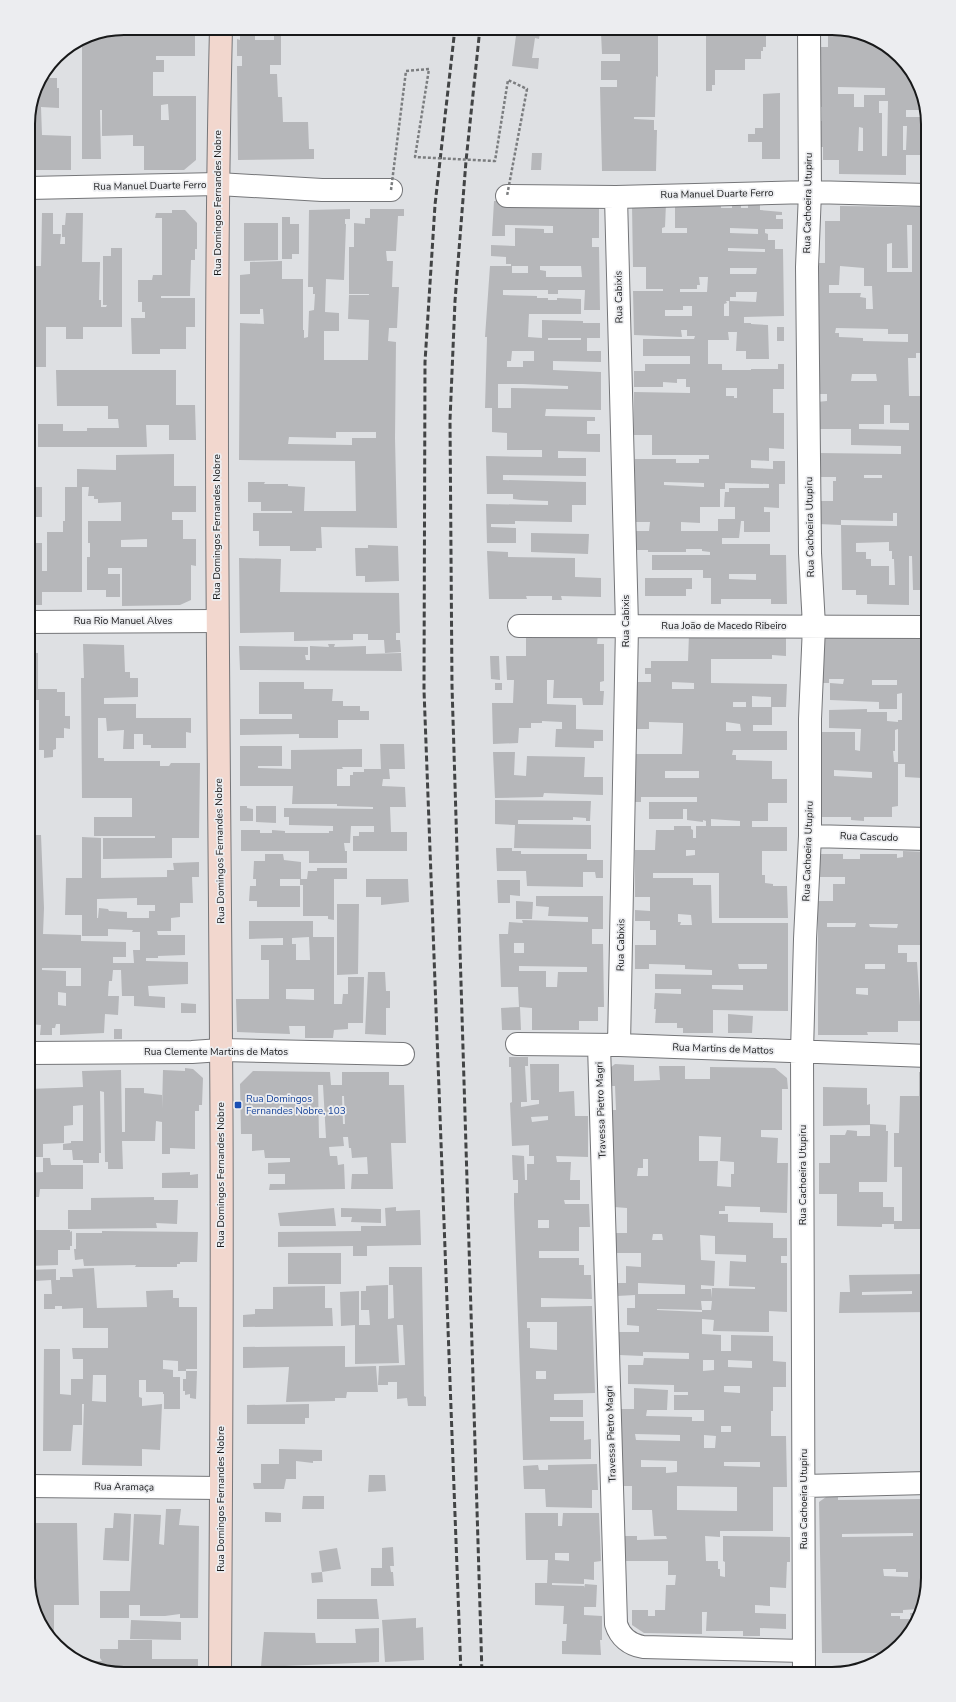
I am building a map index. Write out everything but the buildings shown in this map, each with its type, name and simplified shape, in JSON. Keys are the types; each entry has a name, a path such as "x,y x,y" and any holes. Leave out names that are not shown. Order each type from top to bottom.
{"street":[{"name":"Rua Domingos Fernandes Nobre","path":"220,1667 221,1050 217,621 218,184 221,35"},
{"name":"Rua Cachoeira Utupiru","path":"804,1667 802,1052 810,836 810,719 814,626 810,553 807,267 810,192 809,35"},
{"name":"Rua Manuel Duarte Ferro","path":"35,188 218,184 322,190 391,190"},
{"name":"Rua Manuel Duarte Ferro","path":"507,196 616,197 810,192 921,195"},
{"name":"Rua Cabixis","path":"609,1045 627,626 616,197"},
{"name":"Rua Rio Manuel Alves","path":"35,622 217,621"},
{"name":"Rua João de Macedo Ribeiro","path":"520,626 921,627"},
{"name":"Rua Cascudo","path":"810,836 921,839"},
{"name":"Rua Martins de Mattos","path":"517,1044 609,1045 921,1056"},
{"name":"Travessa Pietro Magri","path":"609,1045 616,1616 619,1632 634,1646 643,1647 804,1651"},
{"name":"Rua Clemente Martins de Matos","path":"35,1053 192,1052 221,1050 403,1054"},
{"path":"804,1486 921,1483"},
{"name":"Rua Aramaça","path":"35,1486 221,1488"}],"path":[{"path":"391,190 406,71 429,69 416,157 495,161 508,80 527,89 507,196"}],"railway":[{"path":"454,35 435,205 425,362 424,690 461,1667"},
{"path":"479,35 466,161 455,301 450,420 452,686 482,1667"}],"place":[{"name":"Rua Domingos Fernandes Nobre, 103","path":"238,1105"}]}
